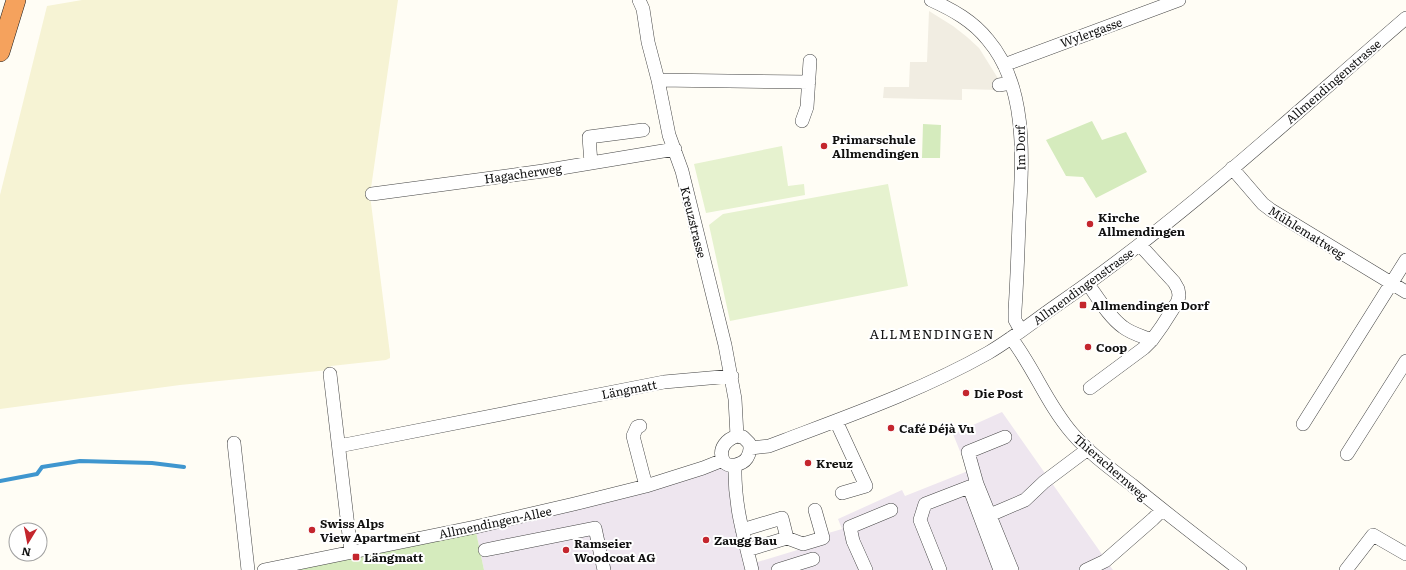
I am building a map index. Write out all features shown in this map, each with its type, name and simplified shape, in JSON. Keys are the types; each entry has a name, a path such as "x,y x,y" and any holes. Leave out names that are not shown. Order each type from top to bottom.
{"highway":[{"path":"0,52 16,0"}],"street":[{"name":"Im Dorf","path":"931,0 965,18 978,28 989,40 1004,64 1005,84 1020,120 1020,204 1014,310 1016,335"},
{"name":"Wylergasse","path":"1004,64 1179,0"},
{"name":"Kreuzstrasse","path":"642,3 648,42 658,80 669,135 682,171 732,376 737,420 737,436"},
{"name":"Allmendingenstrasse","path":"750,448 769,446 836,421 933,381 977,359 1016,335 1140,245 1406,18"},
{"path":"802,120 806,107 810,61"},
{"path":"658,80 809,82"},
{"path":"591,163 589,137 643,130"},
{"name":"Hagacherweg","path":"372,194 674,150"},
{"name":"Mühlemattweg","path":"1232,168 1263,204 1271,210 1406,292"},
{"path":"1090,388 1144,348 1152,340 1178,301 1178,289 1174,282 1140,245"},
{"path":"1302,424 1406,260"},
{"path":"1088,284 1115,320 1123,327 1135,334 1152,340"},
{"name":"Thierachernweg","path":"1016,335 1022,355 1054,411 1073,434 1088,449 1162,510 1240,570"},
{"path":"1347,454 1406,361"},
{"path":"330,374 351,552"},
{"name":"Längmatt","path":"339,446 664,382 732,376"},
{"path":"836,421 866,486 842,493"},
{"path":"640,426 637,427 633,436 646,486"},
{"path":"737,436 743,437 747,439 750,448 750,452 743,462 735,465 726,463 723,460 722,451 729,439 737,436"},
{"path":"1005,437 968,452 977,484 1012,570"},
{"path":"234,443 248,570"},
{"path":"990,515 1025,500 1044,482 1088,449"},
{"name":"Allmendingen-Allee","path":"264,570 475,527 646,486 723,460"},
{"path":"735,465 735,494 752,570"},
{"path":"940,570 920,520 925,504 969,487 1000,570"},
{"path":"747,550 788,538 803,544 823,538 814,510"},
{"path":"866,570 853,541 850,527 891,510"},
{"path":"1086,570 1108,565 1162,510"},
{"path":"742,530 782,518 788,538"},
{"path":"486,550 595,528 604,570"},
{"path":"1346,570 1373,535 1406,554"},
{"path":"778,570 813,559"}],"shaded area":[{"path":"82,0 398,0 370,195 390,358 386,360 331,366 329,370 180,385 0,409 0,195 47,6"},
{"path":"929,11 953,26 979,48 999,80 999,90 962,89 962,100 883,98 884,87 909,87 910,62 927,62"},
{"path":"1002,412 1113,570 484,570 475,527 730,465 751,564 827,541 825,534 842,529 838,519 902,490 905,496 968,471 953,434"}],"green space":[{"path":"1092,121 1102,140 1126,132 1147,172 1096,198 1083,177 1066,176 1046,140"},
{"path":"923,124 941,125 940,158 922,158"},
{"path":"782,146 788,186 804,184 805,195 706,213 694,164"},
{"path":"888,184 908,286 730,321 709,225 723,214"},
{"path":"475,527 484,570 264,570"}],"waterway":[{"path":"0,481 37,474 42,467 80,461 152,463 184,467"}],"place":[{"name":"Primarschule Allmendingen","path":"824,146"},
{"name":"Kirche Allmendingen","path":"1090,224"},
{"name":"Allmendingen Dorf","path":"1083,305"},
{"name":"Coop","path":"1088,347"},
{"name":"Die Post","path":"966,393"},
{"name":"Café Déjà Vu","path":"891,428"},
{"name":"Kreuz","path":"808,463"},
{"name":"Swiss Alps View Apartment","path":"312,530"},
{"name":"Zaugg Bau","path":"706,540"},
{"name":"Ramseier Woodcoat AG","path":"566,550"},
{"name":"Längmatt","path":"356,557"}],"district":[{"name":"ALLMENDINGEN","path":"932,333"}]}
